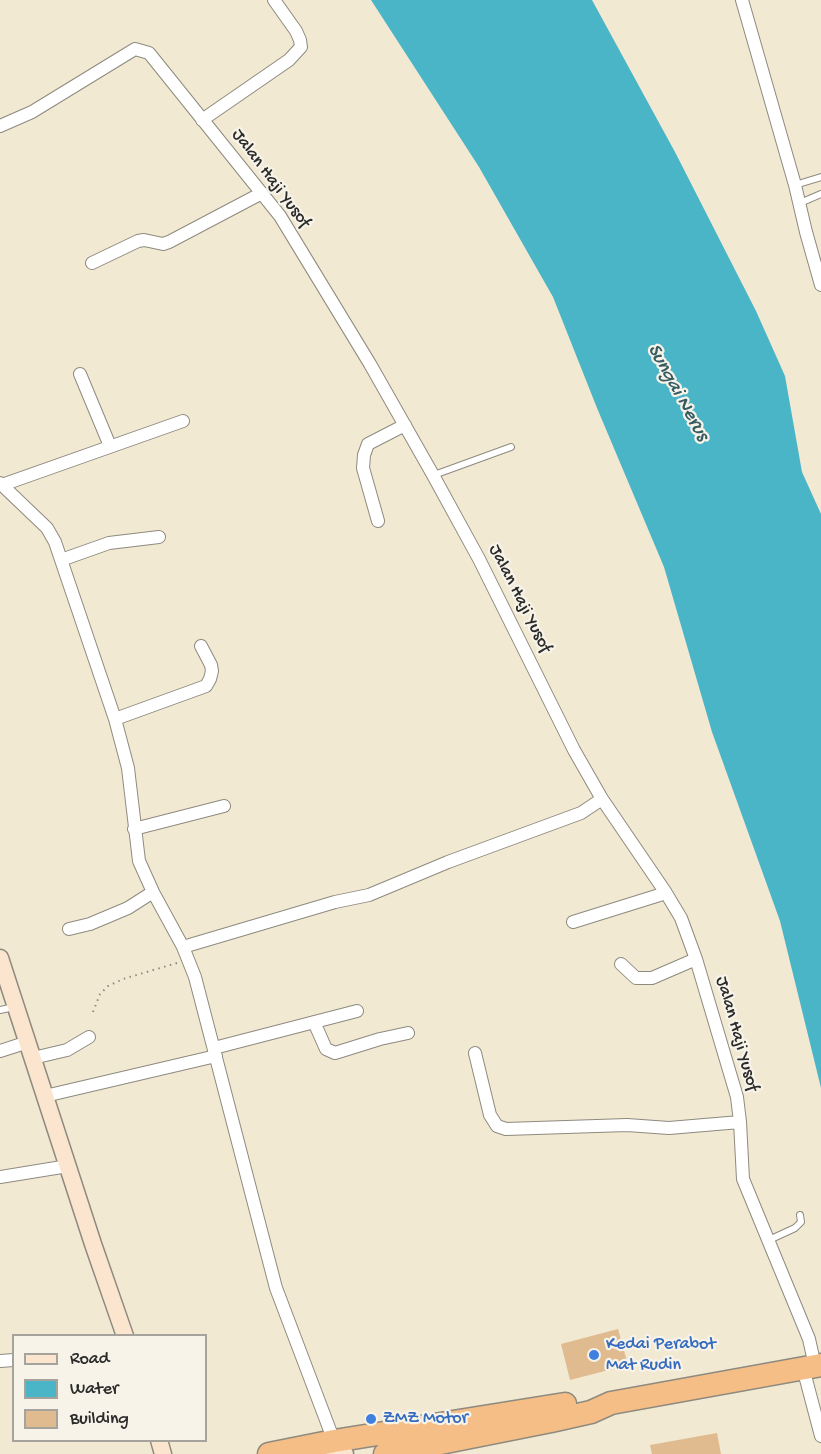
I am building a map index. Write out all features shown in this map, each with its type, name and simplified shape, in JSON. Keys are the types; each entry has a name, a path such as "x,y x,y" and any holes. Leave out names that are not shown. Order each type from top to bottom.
{"highway":[{"path":"385,1454 571,1417 591,1412 611,1403 813,1366"},
{"path":"269,1454 337,1450 588,1401 611,1403"}],"main road":[{"path":"0,958 8,1008 31,1050 125,1334"}],"street":[{"path":"202,120 289,60 301,47 296,31 274,0"},
{"path":"742,0 821,285"},
{"name":"Jalan Haji Yusof","path":"0,126 32,112 135,49 149,53 280,216 346,324 433,475 479,559 574,750 602,800 681,918 696,959 737,1096 743,1179 809,1339 821,1436"},
{"path":"92,263 138,241 163,244 169,242 262,193"},
{"path":"80,374 110,446"},
{"path":"183,421 1,484 47,528 61,561 115,719 129,768 139,861 183,947 195,977 276,1288 337,1450"},
{"path":"378,521 363,468 364,455 368,444 405,425"},
{"path":"61,561 109,543 159,537"},
{"path":"115,719 206,686 212,671 201,646"},
{"path":"183,947 335,902 369,895 448,862 581,813 602,800"},
{"path":"134,829 224,806"},
{"path":"69,929 90,924 128,908 153,892"},
{"path":"573,922 666,893"},
{"path":"621,964 636,978 652,978 696,959"},
{"path":"45,1096 215,1052 357,1011"},
{"path":"314,1022 326,1048 335,1053 408,1033"},
{"path":"0,1051 67,1050 89,1037"},
{"path":"476,1053 490,1115 497,1126 506,1129 627,1125 669,1128 740,1122"},
{"path":"0,1177 68,1166"}],"lane":[{"path":"795,185 820,180"},
{"path":"800,203 821,194"},
{"path":"433,475 511,447"},
{"path":"769,1240 795,1228 801,1222 800,1215"}],"path":[{"path":"93,1012 100,994 108,986 123,979 189,960"}],"water":[{"name":"Sungai Nerus","path":"371,0 592,0 675,152 756,311 785,376 802,472 821,514 821,1088 780,921 712,732 664,567 553,297 479,167"}],"building":[{"name":"Kedai Perabot Mat Rudin","path":"618,1329 628,1365 570,1380 561,1344"},
{"path":"717,1433 721,1454 652,1454 650,1445"}],"place":[{"name":"Kedai Perabot Mat Rudin","path":"594,1355"},
{"name":"ZMZ Motor","path":"371,1419"}]}
